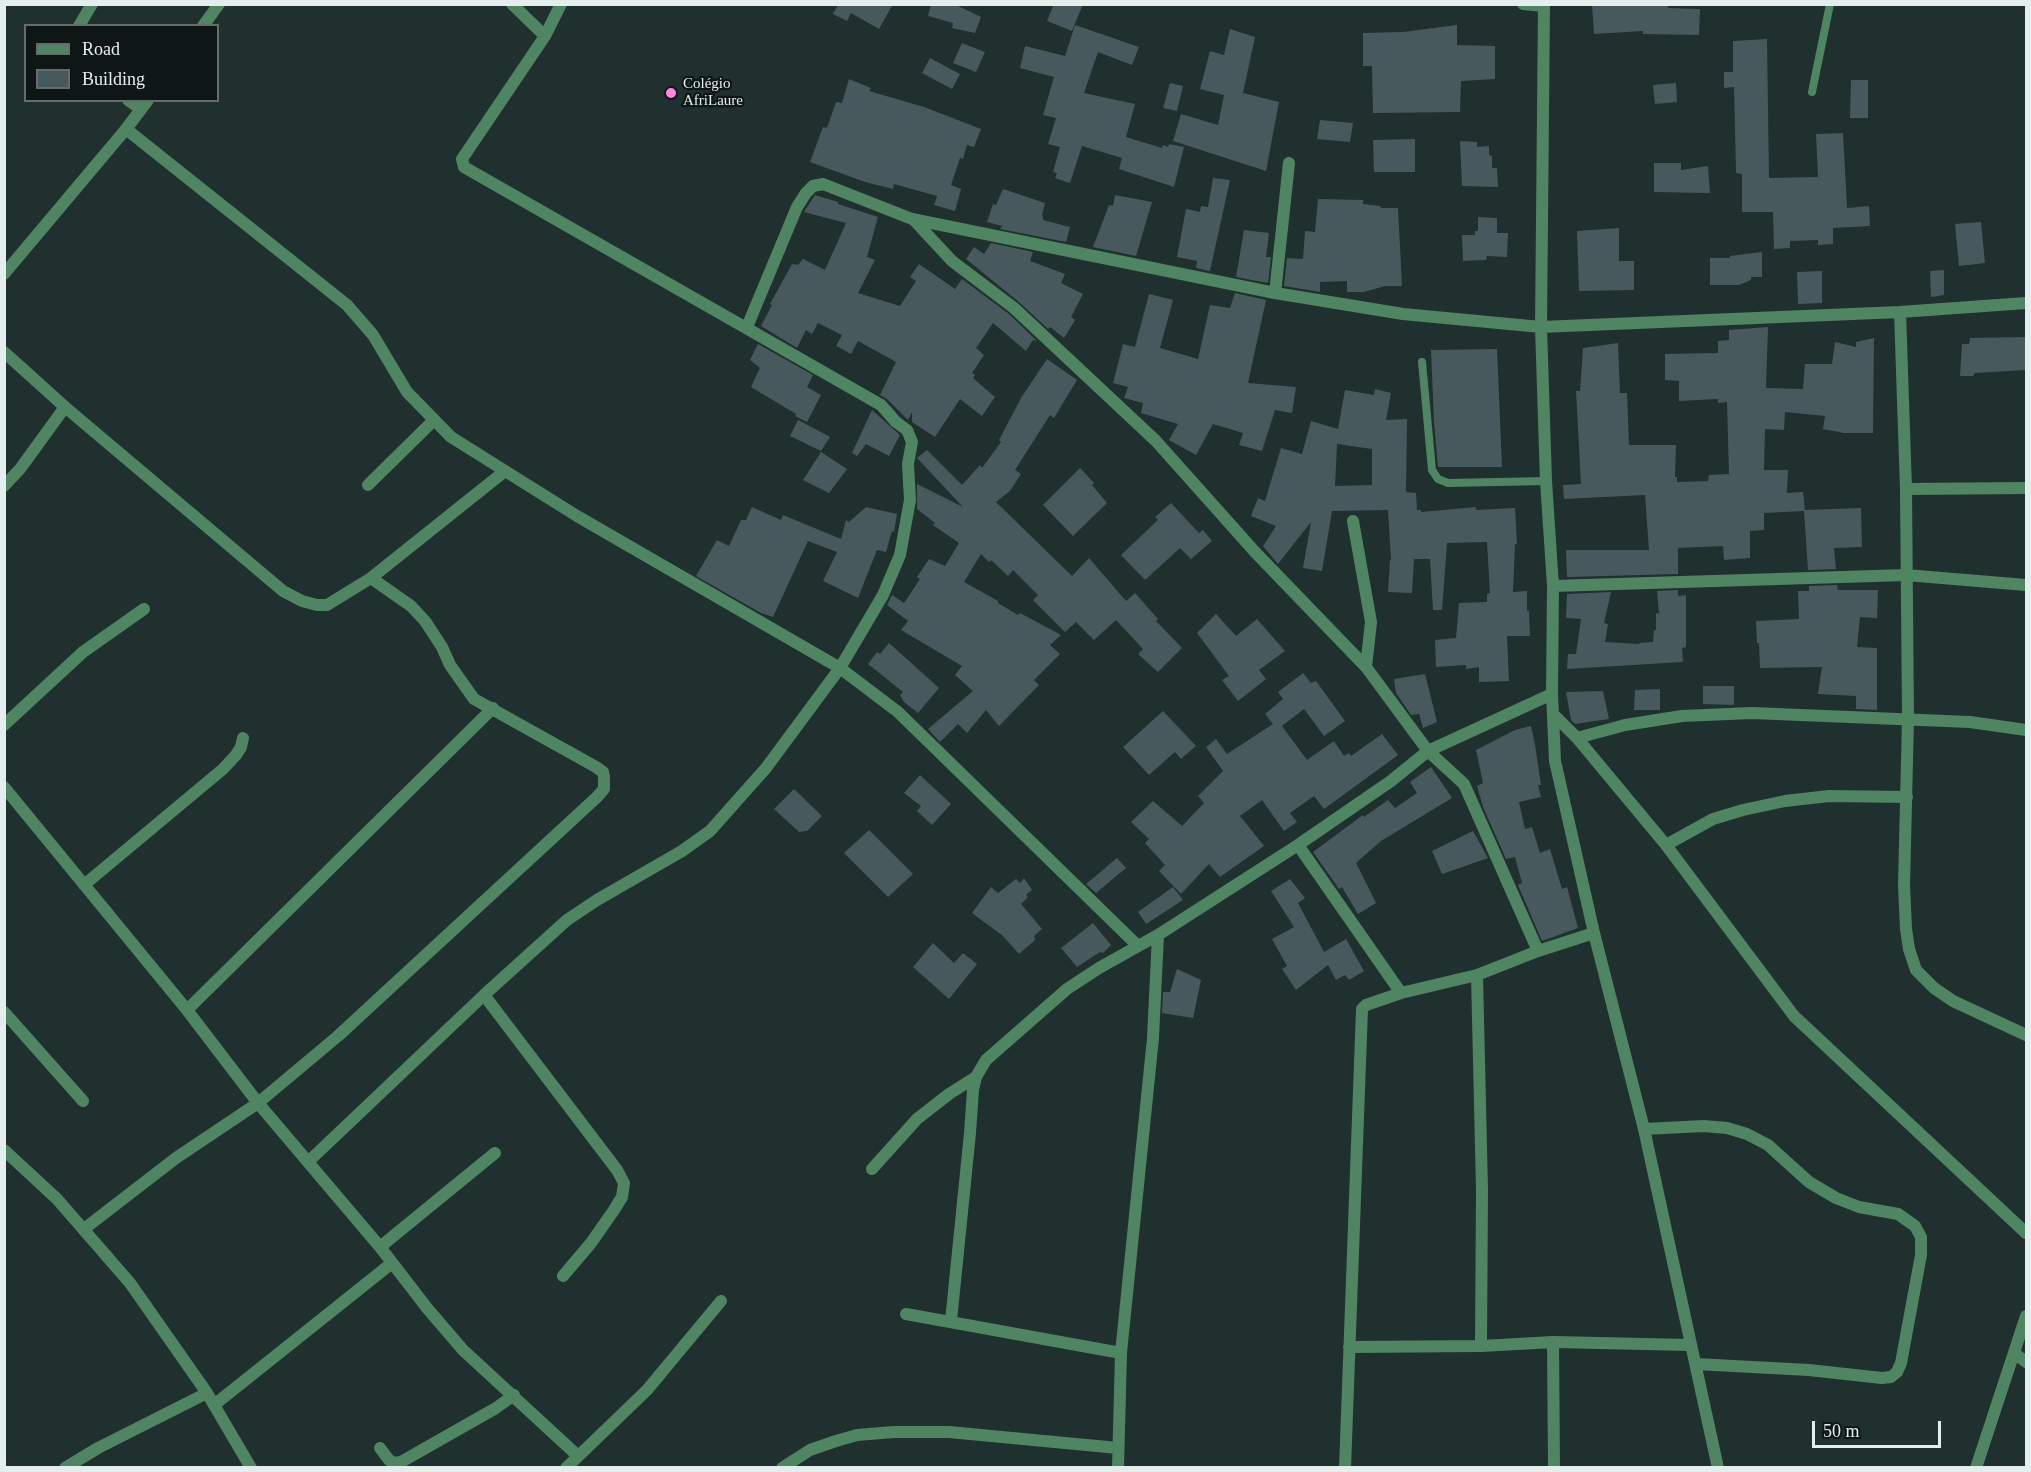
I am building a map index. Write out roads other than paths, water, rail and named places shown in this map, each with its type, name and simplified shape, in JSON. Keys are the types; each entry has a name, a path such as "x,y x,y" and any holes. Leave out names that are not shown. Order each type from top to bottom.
{"street":[{"path":"80,24 92,4"},
{"path":"204,24 219,4"},
{"path":"512,4 545,36"},
{"path":"309,1161 484,995 567,920 597,900 682,852 710,831 766,768 840,668 883,595 900,555 910,500 908,464 912,442 907,430 896,422 881,405 464,167 462,159 545,36 561,4"},
{"path":"1523,4 1544,5 1540,327 1553,586 1552,694 1555,761 1594,933 1644,1129 1718,1467"},
{"path":"4,274 145,105"},
{"path":"126,129 347,305 373,335 408,392 451,437 577,516 840,668 898,712 1138,946"},
{"path":"1275,293 1288,163"},
{"path":"747,327 797,207 813,186 823,183 912,219 1275,293 1403,314 1540,327 1900,312 2026,303"},
{"path":"912,219 952,261 1014,308 1156,441 1255,552 1366,667 1428,751 1464,784 1538,951"},
{"path":"1900,312 1906,489 1908,719 1904,885 1909,949 1916,970 1934,988 1953,1001 2026,1035"},
{"path":"4,352 65,407 284,591 302,601 317,605 327,605 371,578 506,471"},
{"path":"4,486 20,469 65,407"},
{"path":"368,485 434,420"},
{"path":"1906,489 2026,488"},
{"path":"1353,521 1371,622 1366,667"},
{"path":"1553,586 1906,575 2026,585"},
{"path":"84,1229 176,1158 258,1103 338,1036 604,789 603,772 596,767 474,699 450,665 436,638 411,606 371,578"},
{"path":"4,724 83,652 144,609"},
{"path":"951,1321 973,1090 976,1077 986,1060 1067,989 1158,935 1298,845 1391,781 1428,751 1552,694"},
{"path":"187,1010 493,708"},
{"path":"1577,738 1625,725 1682,716 1752,713 1970,722 2026,730"},
{"path":"1553,714 1577,738 1666,845 1794,1016 2026,1233"},
{"path":"84,885 223,769 236,755 243,738"},
{"path":"4,787 187,1010 258,1103 309,1161 463,1350 578,1456"},
{"path":"1666,845 1713,819 1785,801 1829,796 1907,797"},
{"path":"1298,845 1401,993"},
{"path":"1345,1467 1360,1013 1366,1005 1401,993 1477,975 1538,951 1594,933"},
{"path":"1118,1467 1121,1353 1153,1038 1158,935"},
{"path":"1477,975 1482,1190 1481,1346"},
{"path":"484,995 617,1170 624,1183 622,1197 614,1210 591,1243 563,1276"},
{"path":"4,1012 82,1101"},
{"path":"872,1169 917,1119 949,1094 976,1077"},
{"path":"1644,1129 1704,1126 1727,1128 1747,1134 1768,1145 1809,1182 1836,1198 1858,1207 1898,1214 1908,1219 1921,1237 1922,1255 1904,1351 1897,1372 1891,1377 1696,1364"},
{"path":"4,1150 57,1199 130,1283 207,1393 251,1467"},
{"path":"380,1247 495,1153"},
{"path":"214,1404 392,1263"},
{"path":"566,1467 647,1390 721,1301"},
{"path":"906,1314 1121,1353"},
{"path":"1976,1467 2026,1316"},
{"path":"1349,1347 1481,1346 1553,1342 1690,1345"},
{"path":"1553,1342 1554,1467"},
{"path":"2014,1353 2026,1362"},
{"path":"65,1467 207,1393"},
{"path":"380,1448 389,1460 394,1463 401,1462 496,1408 514,1395"},
{"path":"782,1467 810,1450 836,1441 857,1435 894,1432 949,1432 1118,1448"}],"lane":[{"path":"1812,92 1830,4"},
{"path":"1422,362 1432,470 1438,479 1448,483 1546,481"}],"place":[{"name":"Colégio AfriLaure","path":"671,93"}]}
